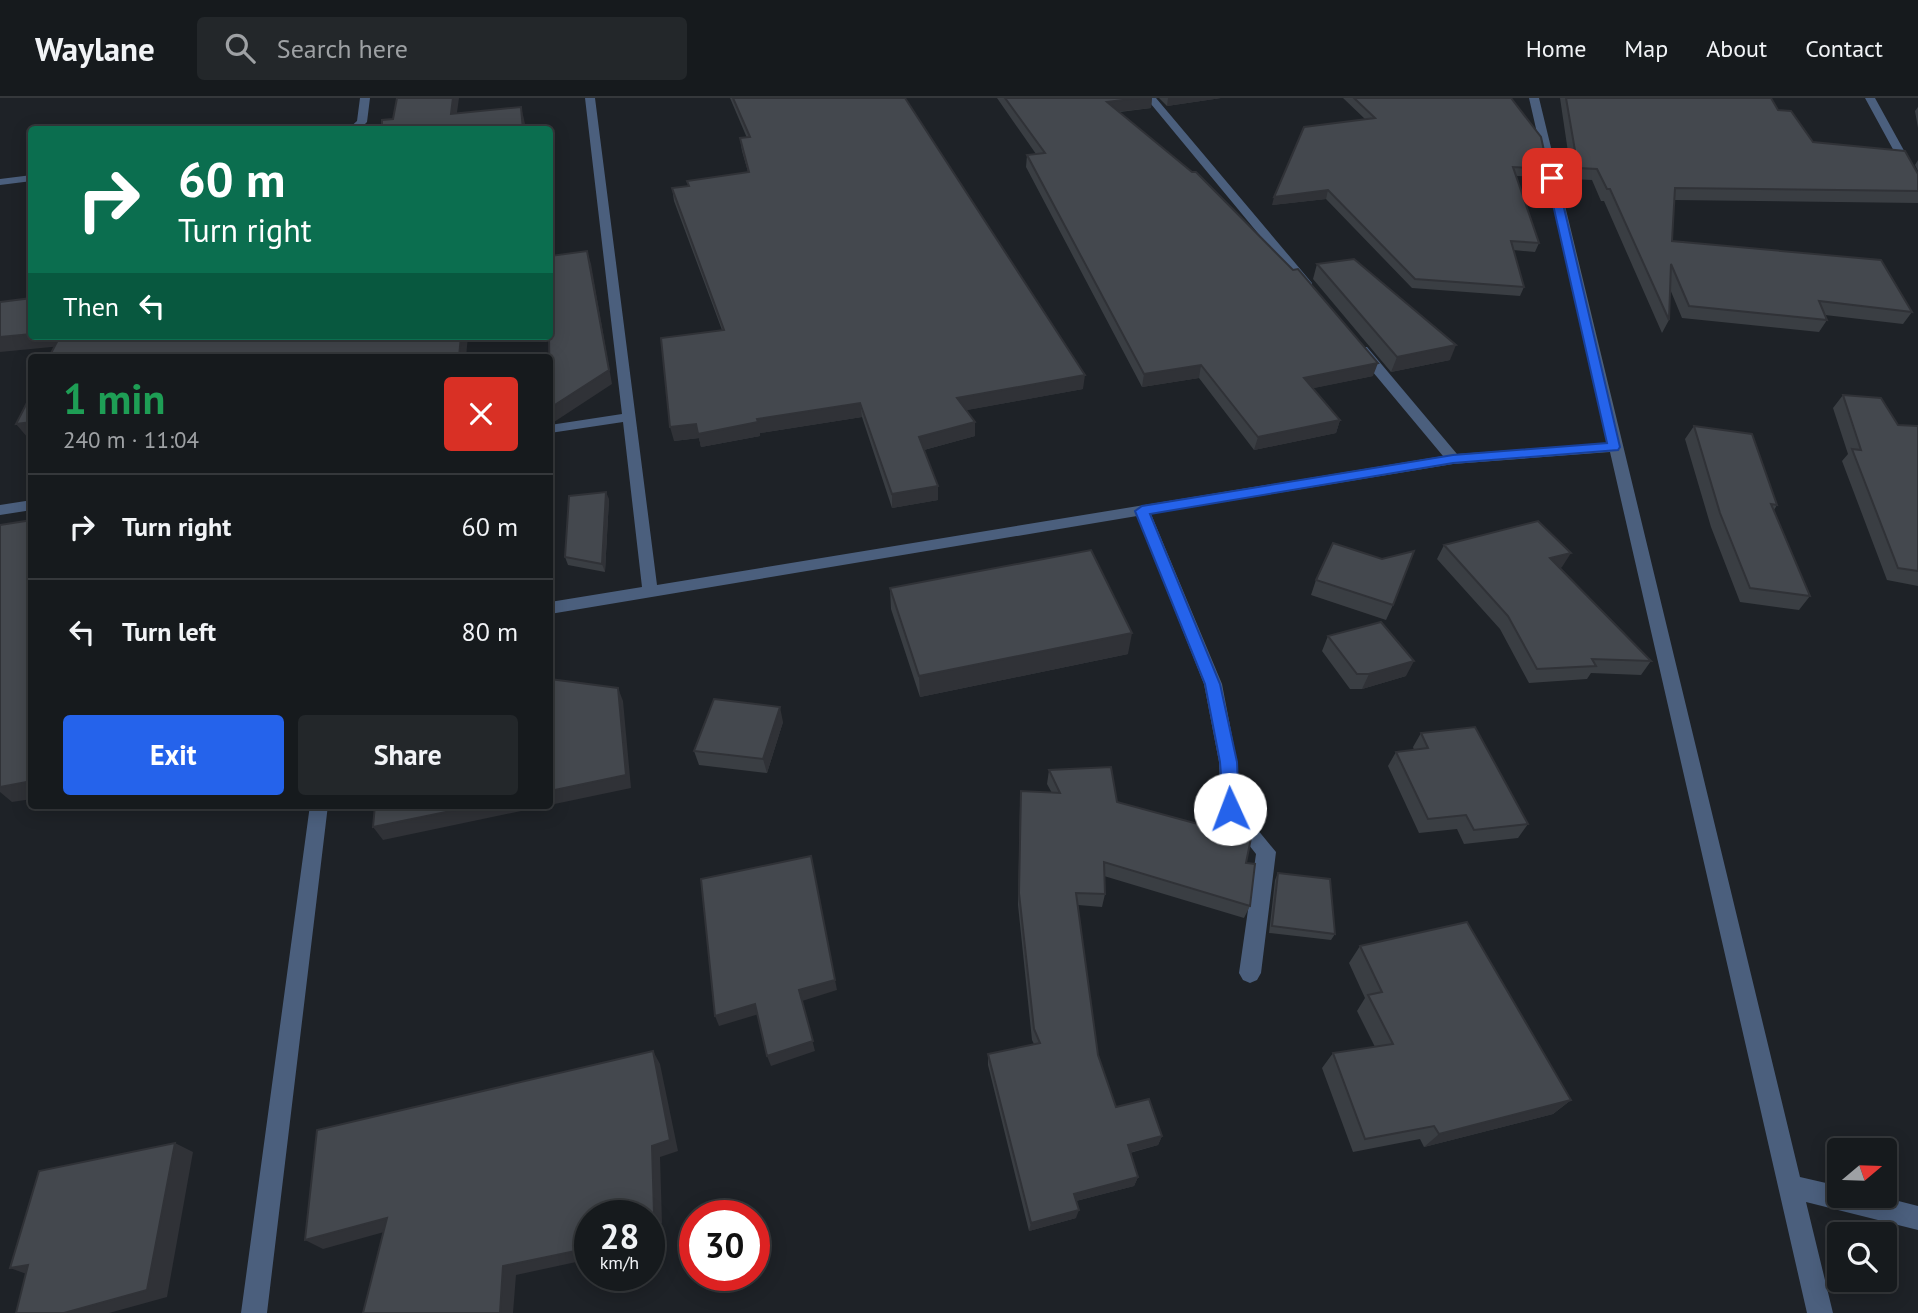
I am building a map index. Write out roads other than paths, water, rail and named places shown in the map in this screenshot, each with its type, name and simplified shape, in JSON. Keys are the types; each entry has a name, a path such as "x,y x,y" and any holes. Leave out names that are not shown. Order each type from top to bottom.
{"street":[{"path":"356,126 362,121 365,98"},
{"path":"590,98 650,590"},
{"path":"1151,98 1320,300"},
{"path":"1534,98 1820,1313"},
{"path":"1870,98 1918,187"},
{"path":"0,182 28,178"},
{"path":"1355,342 1453,459"},
{"path":"553,429 631,417"},
{"path":"553,607 1453,459 1614,447"},
{"path":"0,510 28,506"},
{"path":"1142,511 1213,684 1228,762 1230,809 1266,852 1250,973"},
{"path":"254,1313 318,809"},
{"path":"1789,1186 1918,1218"}]}
